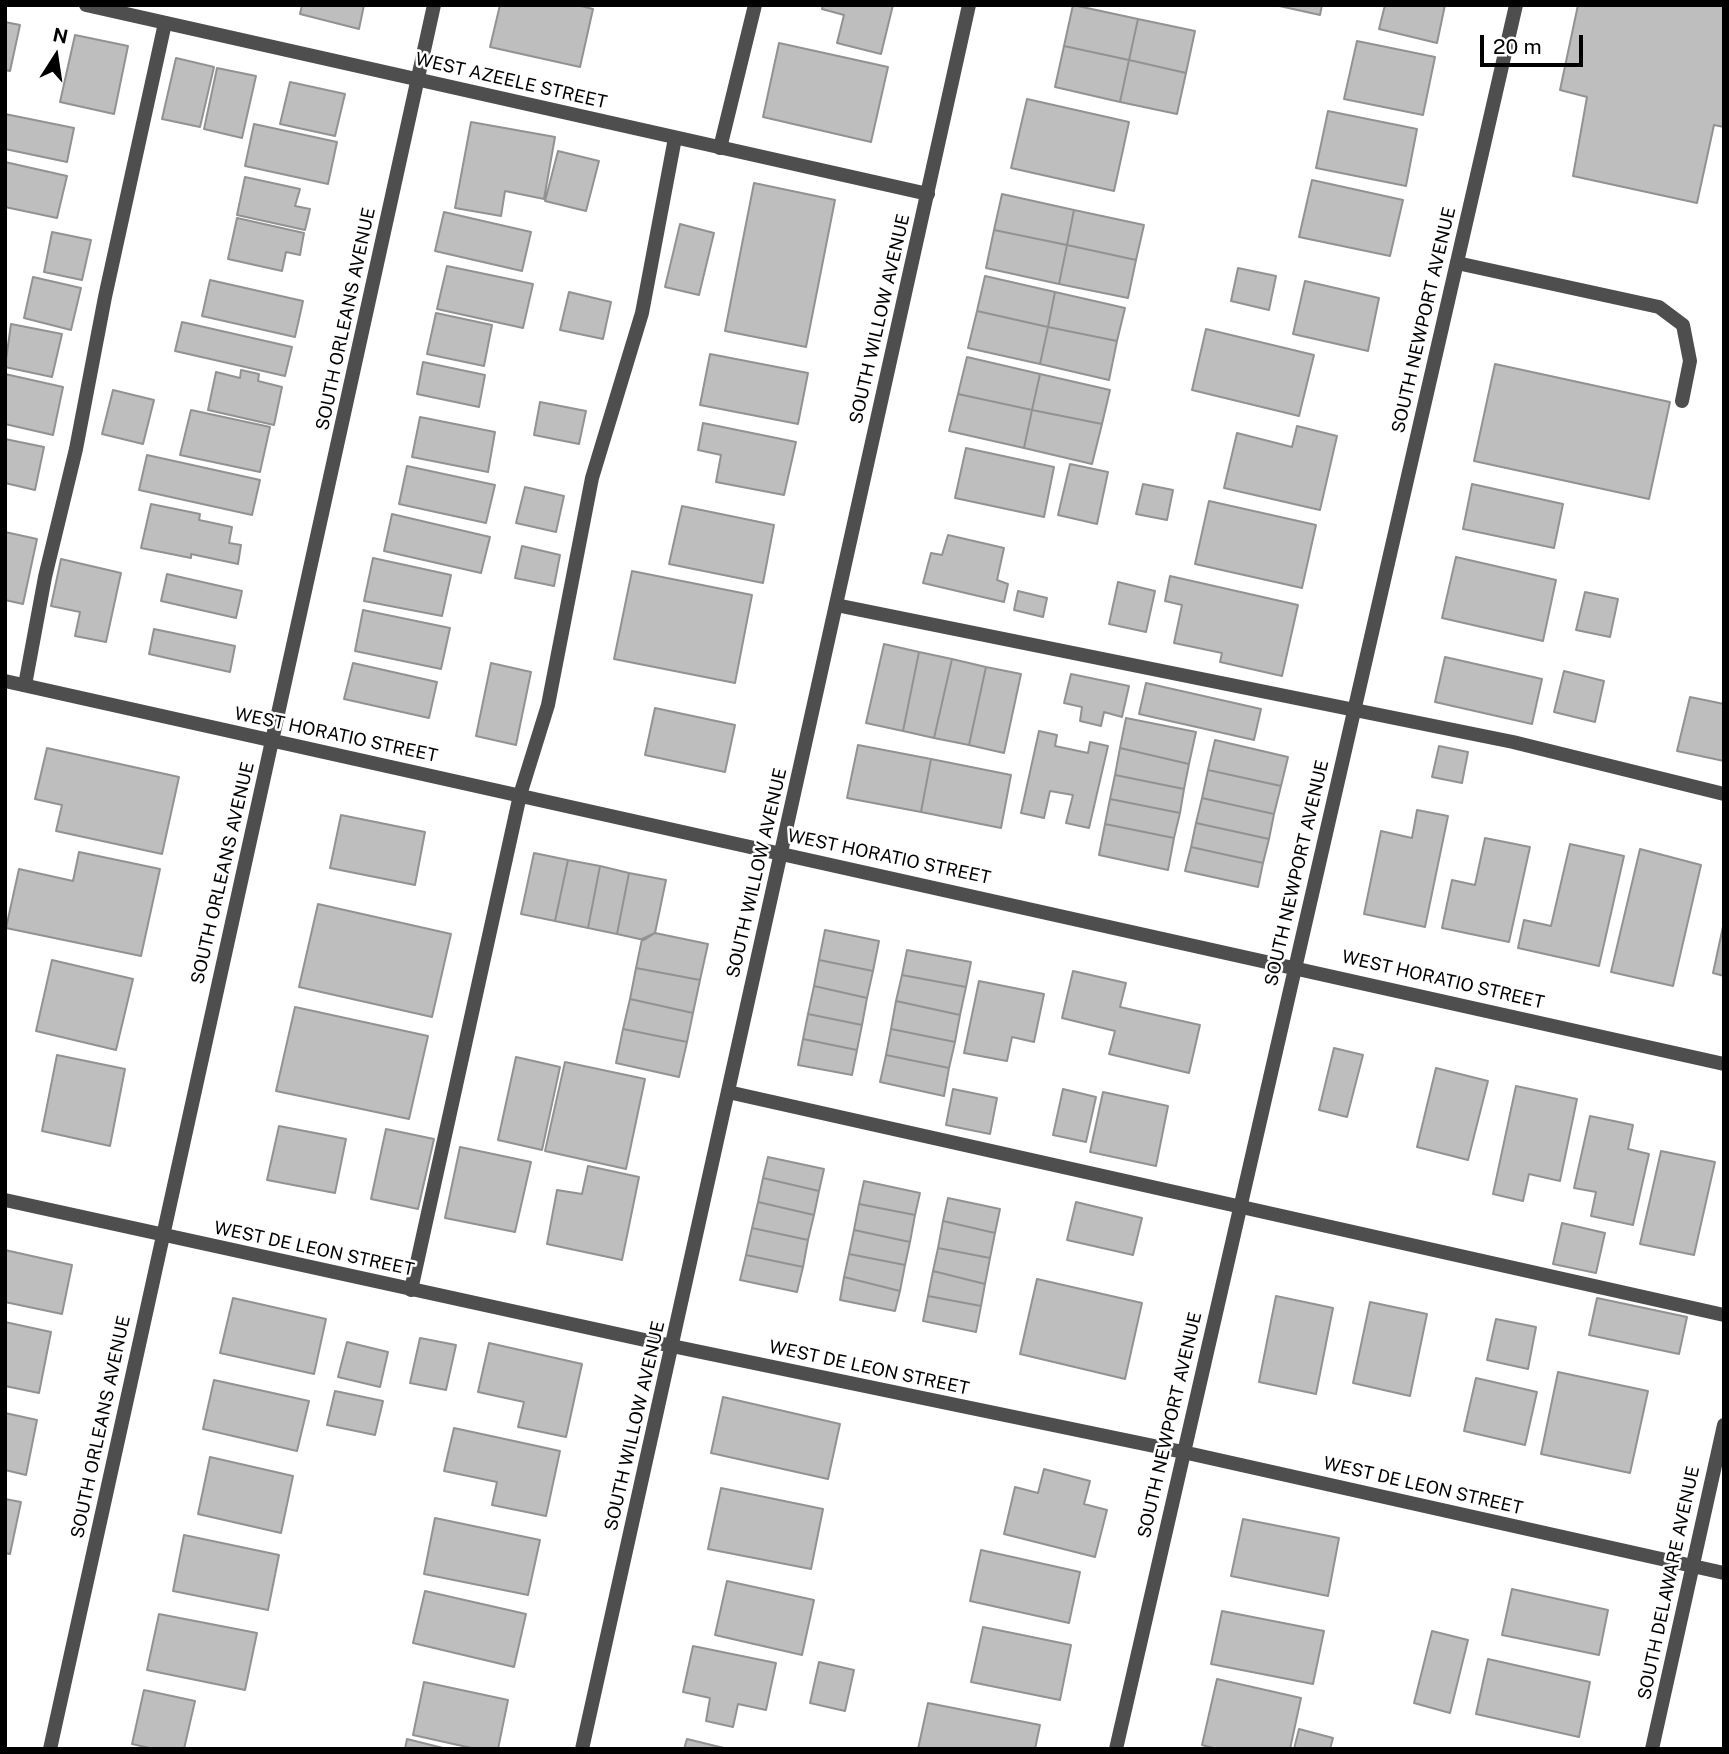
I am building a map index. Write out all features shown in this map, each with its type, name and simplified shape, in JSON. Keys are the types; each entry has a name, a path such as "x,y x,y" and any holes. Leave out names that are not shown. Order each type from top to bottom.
{"street":[{"name":"WEST AZEELE STREET","path":"86,5 928,194"},
{"name":"SOUTH ORLEANS AVENUE","path":"50,1749 434,5"},
{"path":"720,148 755,5"},
{"name":"SOUTH WILLOW AVENUE","path":"582,1749 969,5"},
{"name":"SOUTH NEWPORT AVENUE","path":"1116,1749 1516,5"},
{"path":"25,685 45,577 76,449 105,297 165,23"},
{"path":"411,1290 520,795 548,705 592,478 642,313 675,138"},
{"path":"1457,263 1658,307 1683,325 1689,361 1682,401"},
{"path":"836,605 1513,742 1724,794"},
{"name":"WEST HORATIO STREET","path":"5,681 1295,966 1724,1064"},
{"path":"728,1092 1724,1315"},
{"name":"WEST DE LEON STREET","path":"5,1200 411,1290 1183,1452 1724,1573"},
{"name":"SOUTH DELAWARE AVENUE","path":"1652,1749 1724,1425"}],"building":[{"path":"302,5 364,5 359,29 300,14"},
{"path":"500,5 577,5 593,9 580,67 490,47"},
{"path":"823,5 893,5 881,54 837,43 844,15 822,9"},
{"path":"1073,5 1138,19 1129,60 1064,46"},
{"path":"1275,5 1322,5 1320,15"},
{"path":"1385,5 1445,5 1437,43 1379,29"},
{"path":"1578,5 1724,5 1724,127 1714,125 1697,203 1573,176 1587,97 1560,90"},
{"path":"1138,19 1195,31 1186,73 1129,60"},
{"path":"5,22 20,25 10,71 5,70"},
{"path":"75,35 128,46 114,114 60,102"},
{"path":"1357,41 1435,57 1423,115 1344,99"},
{"path":"779,43 888,67 871,142 763,117"},
{"path":"1064,46 1129,60 1120,102 1055,87"},
{"path":"176,58 214,67 200,127 162,119"},
{"path":"1129,60 1186,73 1177,114 1120,102"},
{"path":"217,68 256,76 242,138 204,129"},
{"path":"290,82 345,94 335,136 280,124"},
{"path":"1027,99 1129,122 1114,191 1011,168"},
{"path":"1328,111 1417,129 1406,186 1316,168"},
{"path":"5,114 74,128 67,162 5,149"},
{"path":"471,122 555,137 544,199 505,191 501,216 455,208"},
{"path":"254,124 337,142 328,184 245,166"},
{"path":"558,151 599,161 586,211 545,201"},
{"path":"5,162 67,176 57,218 5,207"},
{"path":"245,177 300,189 295,206 310,209 305,230 237,215"},
{"path":"1312,180 1403,200 1390,256 1299,237"},
{"path":"754,183 835,200 806,347 725,331"},
{"path":"1002,194 1074,210 1067,245 994,230"},
{"path":"1074,210 1144,225 1136,260 1067,245"},
{"path":"444,212 531,232 522,271 435,251"},
{"path":"237,218 304,233 300,255 286,252 282,271 228,259"},
{"path":"680,224 714,233 699,295 665,287"},
{"path":"994,230 1067,245 1059,284 986,268"},
{"path":"52,232 91,240 82,280 44,272"},
{"path":"1067,245 1136,260 1128,298 1059,284"},
{"path":"447,266 533,284 523,328 437,309"},
{"path":"1238,268 1276,276 1269,310 1231,301"},
{"path":"985,276 1055,292 1048,327 977,311"},
{"path":"33,277 81,288 71,330 24,318"},
{"path":"210,280 303,301 295,337 202,316"},
{"path":"1305,281 1379,298 1368,351 1293,334"},
{"path":"569,292 611,302 603,339 560,330"},
{"path":"1055,292 1125,308 1117,341 1048,327"},
{"path":"977,311 1048,327 1040,364 968,348"},
{"path":"436,313 492,325 484,366 427,354"},
{"path":"182,322 292,347 285,376 175,351"},
{"path":"11,324 62,334 52,377 5,367"},
{"path":"1048,327 1117,341 1109,380 1040,364"},
{"path":"1206,329 1314,355 1299,416 1192,390"},
{"path":"710,354 808,373 798,424 700,405"},
{"path":"967,357 1040,374 1032,410 958,394"},
{"path":"423,362 485,375 479,407 417,394"},
{"path":"1495,364 1670,402 1649,499 1474,461"},
{"path":"241,370 259,374 258,381 282,387 274,425 208,410 216,372 240,378"},
{"path":"5,374 63,387 53,435 5,424"},
{"path":"1040,374 1110,390 1102,424 1032,410"},
{"path":"113,390 154,400 143,444 102,434"},
{"path":"958,394 1032,410 1024,448 949,431"},
{"path":"540,402 586,411 579,444 534,435"},
{"path":"191,410 270,427 260,472 180,455"},
{"path":"1032,410 1102,424 1092,464 1024,448"},
{"path":"420,417 495,432 488,472 412,457"},
{"path":"703,423 796,442 784,495 716,482 721,455 698,450"},
{"path":"1297,426 1337,436 1320,510 1224,488 1237,433 1292,447"},
{"path":"5,439 44,447 35,490 5,483"},
{"path":"966,448 1054,467 1044,517 955,498"},
{"path":"147,455 260,480 252,515 139,490"},
{"path":"1070,464 1108,472 1097,524 1058,515"},
{"path":"407,466 495,485 486,523 399,504"},
{"path":"1143,484 1173,490 1167,520 1136,514"},
{"path":"1472,484 1563,504 1554,548 1463,529"},
{"path":"525,487 564,496 556,532 516,523"},
{"path":"1209,501 1316,525 1302,588 1195,564"},
{"path":"151,504 200,514 199,520 232,527 229,543 241,545 238,564 191,554 191,558 141,548"},
{"path":"682,506 774,525 763,583 669,564"},
{"path":"392,514 490,537 481,573 384,551"},
{"path":"5,532 37,539 23,604 5,600"},
{"path":"948,535 1004,548 997,580 1008,584 1004,602 923,583 931,553 942,555"},
{"path":"522,546 560,555 554,586 515,578"},
{"path":"1456,557 1556,580 1543,641 1442,618"},
{"path":"373,558 451,575 442,616 364,601"},
{"path":"61,559 121,573 106,642 75,636 80,612 51,606"},
{"path":"632,571 752,595 735,683 614,659"},
{"path":"167,574 242,591 236,618 161,601"},
{"path":"1170,576 1298,605 1282,676 1220,662 1222,653 1174,643 1182,605 1165,601"},
{"path":"1118,582 1155,591 1146,632 1109,624"},
{"path":"1018,591 1047,598 1043,617 1014,610"},
{"path":"1585,592 1618,599 1610,637 1576,630"},
{"path":"363,610 450,628 441,669 355,651"},
{"path":"154,629 235,646 230,672 149,654"},
{"path":"884,644 919,652 903,731 866,723"},
{"path":"919,652 952,659 934,738 903,731"},
{"path":"1445,657 1542,679 1532,724 1435,702"},
{"path":"952,659 986,667 969,745 934,738"},
{"path":"353,663 437,682 429,718 344,699"},
{"path":"491,663 531,672 516,745 476,736"},
{"path":"986,667 1021,674 1004,753 969,745"},
{"path":"1564,671 1604,681 1595,722 1554,712"},
{"path":"1071,674 1129,686 1122,717 1104,712 1101,726 1080,721 1082,707 1064,703"},
{"path":"1146,683 1261,709 1254,740 1139,714"},
{"path":"1690,697 1724,704 1724,761 1677,751"},
{"path":"655,708 735,725 725,772 645,755"},
{"path":"1126,718 1196,732 1189,764 1120,748"},
{"path":"1039,731 1057,735 1055,746 1088,753 1090,742 1108,746 1089,828 1066,823 1073,795 1050,791 1044,818 1021,813"},
{"path":"1215,740 1288,757 1281,786 1208,770"},
{"path":"858,745 931,759 921,812 847,798"},
{"path":"1439,746 1468,752 1462,783 1432,777"},
{"path":"47,748 179,777 162,854 56,831 62,805 35,799"},
{"path":"1120,748 1189,764 1184,789 1115,775"},
{"path":"931,759 1011,775 1001,828 921,812"},
{"path":"1208,770 1281,786 1274,814 1202,798"},
{"path":"1115,775 1184,789 1180,813 1110,799"},
{"path":"1202,798 1274,814 1269,839 1196,823"},
{"path":"1110,799 1180,813 1174,838 1105,824"},
{"path":"1417,810 1448,816 1425,927 1364,914 1381,831 1412,838"},
{"path":"341,815 425,832 415,885 330,868"},
{"path":"1196,823 1269,839 1263,863 1191,847"},
{"path":"1105,824 1174,838 1168,870 1099,855"},
{"path":"1485,838 1530,847 1509,942 1442,928 1452,880 1475,885"},
{"path":"1570,844 1624,856 1599,966 1518,948 1524,920 1551,926"},
{"path":"1191,847 1263,863 1258,887 1185,871"},
{"path":"1640,849 1701,865 1673,986 1611,972"},
{"path":"79,852 160,869 141,956 6,928 19,869 73,881"},
{"path":"534,853 568,860 555,921 521,914"},
{"path":"568,860 600,866 588,928 555,921"},
{"path":"600,866 629,873 617,934 588,928"},
{"path":"629,873 666,880 655,933 644,940 617,934"},
{"path":"318,904 451,934 432,1017 299,987"},
{"path":"1724,922 1724,976 1713,973"},
{"path":"825,930 879,941 873,971 819,960"},
{"path":"655,933 708,944 700,980 636,968 642,939"},
{"path":"907,950 971,962 966,987 902,975"},
{"path":"52,960 133,979 116,1050 36,1031"},
{"path":"819,960 873,971 867,998 814,986"},
{"path":"636,968 700,980 693,1013 630,999"},
{"path":"1073,971 1126,983 1120,1007 1200,1025 1189,1073 1109,1054 1115,1031 1062,1018"},
{"path":"902,975 966,987 960,1015 896,1001"},
{"path":"979,981 1044,994 1034,1042 1012,1037 1007,1061 964,1053"},
{"path":"814,986 867,998 862,1025 808,1014"},
{"path":"630,999 693,1013 687,1042 623,1029"},
{"path":"896,1001 960,1015 955,1042 891,1029"},
{"path":"295,1007 428,1036 409,1119 276,1091"},
{"path":"808,1014 862,1025 857,1050 803,1039"},
{"path":"623,1029 687,1042 679,1077 616,1063"},
{"path":"891,1029 955,1042 949,1068 886,1055"},
{"path":"803,1039 857,1050 852,1075 798,1065"},
{"path":"1334,1048 1363,1055 1347,1117 1319,1110"},
{"path":"57,1055 125,1069 110,1146 42,1131"},
{"path":"886,1055 949,1068 944,1096 880,1082"},
{"path":"516,1057 560,1067 542,1150 498,1140"},
{"path":"565,1062 645,1079 626,1169 545,1151"},
{"path":"1436,1068 1488,1081 1468,1160 1417,1147"},
{"path":"1516,1086 1577,1099 1560,1181 1529,1174 1523,1201 1493,1194"},
{"path":"953,1089 997,1098 990,1134 946,1125"},
{"path":"1063,1089 1096,1097 1086,1142 1053,1135"},
{"path":"1103,1092 1168,1106 1156,1166 1090,1152"},
{"path":"1590,1116 1633,1125 1628,1149 1649,1154 1633,1225 1591,1216 1596,1192 1574,1188"},
{"path":"279,1126 346,1139 335,1193 267,1180"},
{"path":"386,1129 434,1139 418,1209 371,1199"},
{"path":"460,1147 531,1162 515,1232 445,1218"},
{"path":"1661,1151 1715,1162 1694,1255 1640,1244"},
{"path":"768,1157 824,1169 819,1191 763,1178"},
{"path":"588,1166 639,1177 622,1260 547,1244 557,1190 582,1194"},
{"path":"763,1178 819,1191 814,1215 758,1202"},
{"path":"864,1181 920,1193 915,1215 859,1204"},
{"path":"948,1198 1000,1209 995,1233 943,1221"},
{"path":"758,1202 814,1215 808,1240 752,1228"},
{"path":"1076,1202 1142,1218 1133,1255 1067,1240"},
{"path":"859,1204 915,1215 910,1242 854,1230"},
{"path":"943,1221 995,1233 990,1258 938,1248"},
{"path":"1562,1223 1605,1233 1596,1273 1553,1264"},
{"path":"752,1228 808,1240 803,1267 746,1255"},
{"path":"854,1230 910,1242 905,1265 849,1254"},
{"path":"938,1248 990,1258 985,1284 933,1271"},
{"path":"5,1250 72,1265 62,1314 5,1302"},
{"path":"849,1254 905,1265 900,1291 844,1277"},
{"path":"746,1255 803,1267 797,1292 740,1280"},
{"path":"933,1271 985,1284 981,1306 928,1296"},
{"path":"844,1277 900,1291 895,1311 840,1300"},
{"path":"1037,1279 1142,1303 1125,1379 1020,1354"},
{"path":"928,1296 981,1306 976,1332 923,1321"},
{"path":"1276,1296 1333,1308 1316,1394 1259,1382"},
{"path":"233,1298 326,1319 314,1374 220,1353"},
{"path":"1597,1298 1687,1317 1679,1354 1589,1335"},
{"path":"1370,1302 1427,1314 1410,1396 1353,1383"},
{"path":"1496,1319 1536,1327 1528,1369 1487,1360"},
{"path":"5,1322 51,1332 39,1393 5,1386"},
{"path":"420,1338 456,1345 446,1390 410,1383"},
{"path":"347,1342 388,1352 380,1387 338,1377"},
{"path":"489,1343 582,1364 566,1437 518,1427 524,1402 478,1392"},
{"path":"1558,1372 1648,1391 1630,1473 1541,1454"},
{"path":"1476,1378 1537,1392 1525,1445 1464,1431"},
{"path":"214,1380 309,1401 297,1451 203,1429"},
{"path":"335,1391 383,1401 375,1435 327,1425"},
{"path":"723,1397 840,1424 828,1479 711,1453"},
{"path":"5,1413 37,1420 26,1475 5,1470"},
{"path":"454,1428 560,1451 546,1516 492,1505 497,1482 444,1471"},
{"path":"210,1457 293,1476 281,1533 198,1514"},
{"path":"1044,1469 1090,1481 1084,1504 1107,1510 1095,1557 1004,1534 1015,1487 1038,1493"},
{"path":"721,1488 823,1509 811,1569 708,1549"},
{"path":"5,1499 21,1502 10,1554 5,1553"},
{"path":"435,1518 540,1540 528,1595 424,1574"},
{"path":"1243,1519 1339,1538 1328,1596 1231,1576"},
{"path":"184,1535 279,1555 268,1610 173,1591"},
{"path":"981,1550 1080,1572 1069,1623 970,1601"},
{"path":"727,1581 814,1600 802,1655 715,1635"},
{"path":"1512,1589 1608,1610 1599,1655 1502,1635"},
{"path":"425,1591 526,1614 514,1667 413,1643"},
{"path":"1222,1611 1324,1631 1313,1684 1211,1664"},
{"path":"159,1614 257,1633 245,1690 147,1670"},
{"path":"983,1627 1071,1645 1060,1700 971,1682"},
{"path":"1432,1631 1468,1640 1450,1713 1414,1703"},
{"path":"693,1646 776,1663 766,1710 738,1704 733,1727 706,1721 710,1698 683,1692"},
{"path":"1488,1659 1590,1682 1579,1737 1476,1714"},
{"path":"819,1662 854,1670 845,1711 810,1703"},
{"path":"1217,1679 1301,1698 1290,1749 1217,1749 1202,1745"},
{"path":"424,1682 508,1700 498,1749 476,1749 413,1735"},
{"path":"144,1690 195,1701 184,1749 154,1749 132,1744"},
{"path":"928,1703 1040,1725 1035,1749 918,1749"},
{"path":"1299,1729 1333,1738 1330,1749 1294,1749"},
{"path":"407,1739 447,1749 405,1749"},
{"path":"687,1739 728,1749 684,1749"}]}
